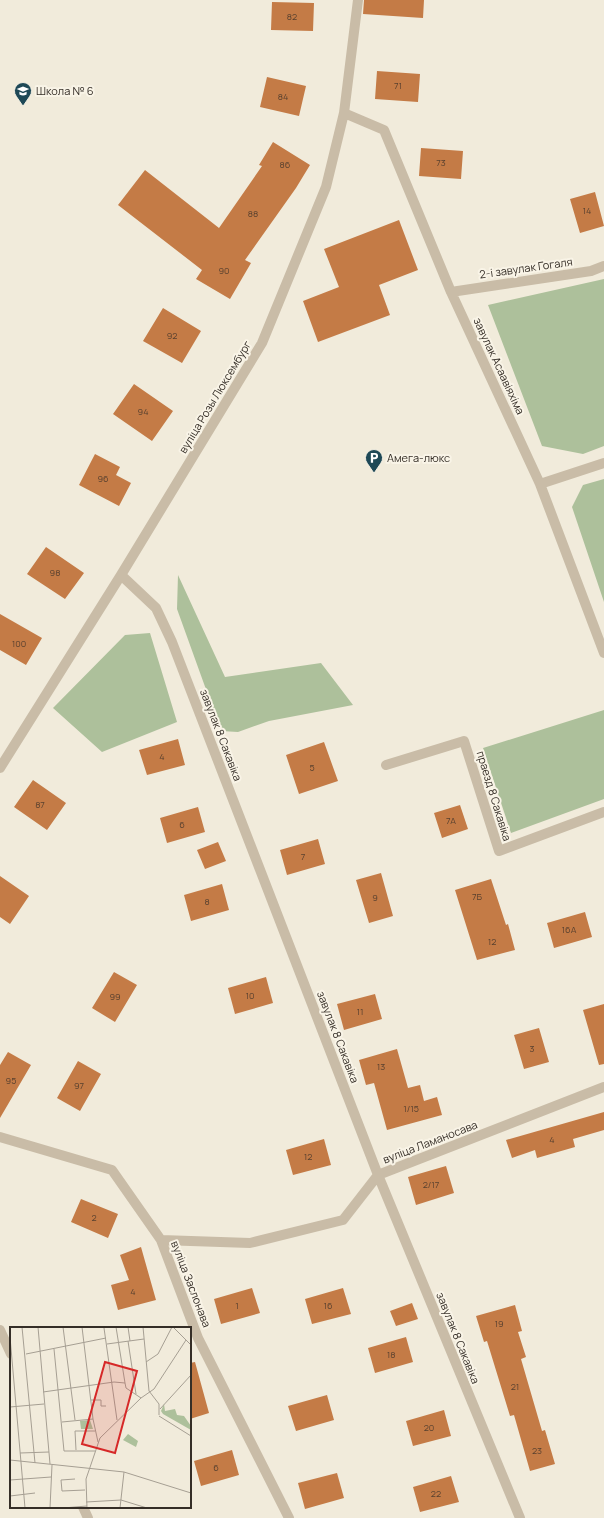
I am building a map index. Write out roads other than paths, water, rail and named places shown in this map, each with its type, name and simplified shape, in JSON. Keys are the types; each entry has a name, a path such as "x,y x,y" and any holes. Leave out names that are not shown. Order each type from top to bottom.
{"street":[{"name":"вуліца Розы Люксембург","path":"0,768 121,575 262,343 326,187 344,113 358,0"},
{"name":"завулак Асаавіяхіма","path":"344,113 384,130 451,292 540,484 604,653"},
{"name":"2-і завулак Гогаля","path":"451,292 591,271 604,266"},
{"path":"540,484 604,463"},
{"name":"завулак 8 Сакавіка","path":"121,575 156,608 172,642 378,1175 520,1518"},
{"name":"праезд 8 Сакавіка","path":"386,765 464,741 499,852 604,812"},
{"name":"вуліца Ламаносава","path":"161,1240 250,1243 343,1220 378,1175 604,1087"},
{"name":"вуліца Заслонава","path":"0,1137 112,1170 161,1240 198,1338 289,1518"},
{"path":"0,1330 10,1352"},
{"path":"83,1508 88,1518"}],"place":[{"name":"Школа № 6","path":"23,106"},
{"name":"Амега-люкс","path":"374,473"}]}
